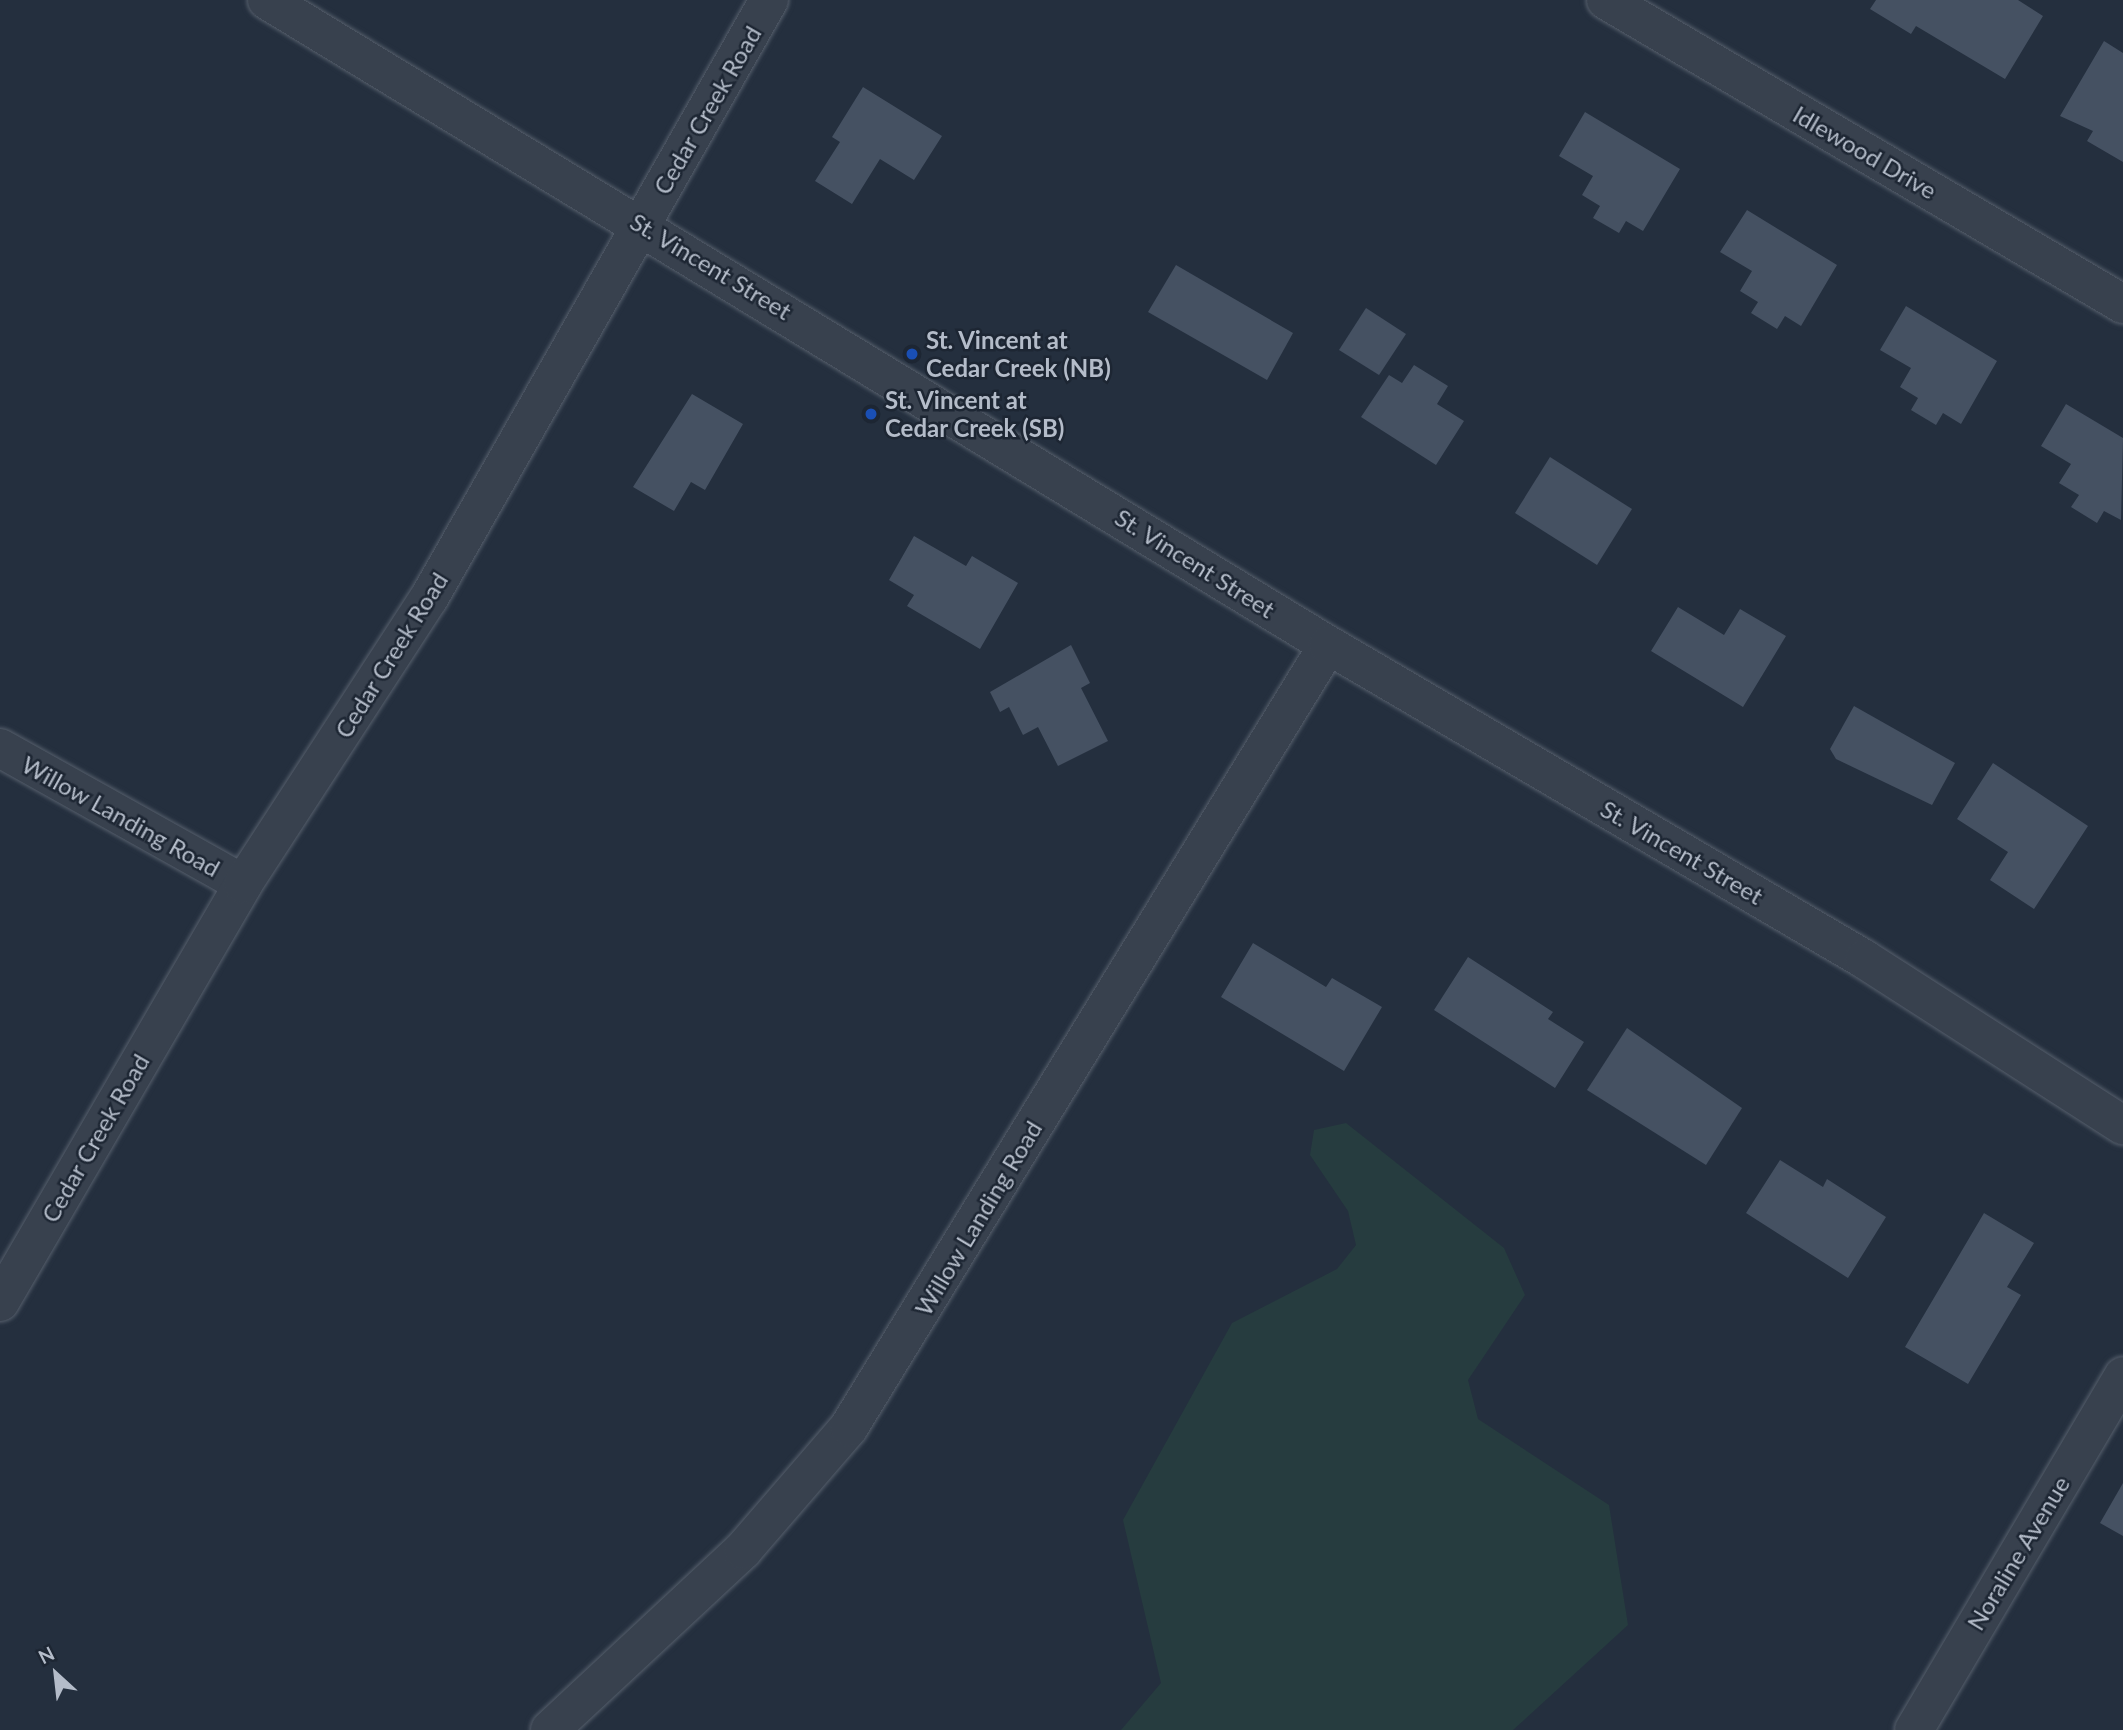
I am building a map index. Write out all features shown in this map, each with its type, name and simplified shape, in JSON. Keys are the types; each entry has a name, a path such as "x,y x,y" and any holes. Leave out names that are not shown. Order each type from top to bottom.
{"street":[{"name":"St. Vincent Street","path":"267,0 642,223 1328,645 1864,959 2123,1125"},
{"name":"Cedar Creek Road","path":"0,1302 243,884 429,598 769,0"},
{"name":"Idlewood Drive","path":"1606,0 2123,304"},
{"name":"Willow Landing Road","path":"550,1730 743,1549 849,1427 1328,645"},
{"name":"Willow Landing Road","path":"0,748 243,884"},
{"name":"Noraline Avenue","path":"1914,1730 2123,1376"}],"green space":[{"path":"1346,1123 1504,1248 1525,1295 1468,1380 1478,1419 1609,1505 1628,1625 1513,1730 1121,1730 1161,1683 1123,1520 1232,1323 1337,1269 1356,1245 1348,1211 1310,1155 1314,1130"}],"building":[{"path":"1876,0 2018,0 2043,16 2005,79 1916,26 1911,34 1870,9"},
{"path":"2104,41 2123,53 2123,162 2087,141 2093,131 2060,116"},
{"path":"863,87 942,136 914,180 880,159 852,204 815,181 840,142 832,137"},
{"path":"1585,112 1680,169 1643,231 1626,221 1619,233 1593,218 1600,206 1582,195 1593,176 1559,156"},
{"path":"1747,210 1837,265 1801,326 1785,316 1777,329 1751,313 1758,302 1740,291 1752,271 1720,252"},
{"path":"1176,265 1293,333 1267,380 1148,312"},
{"path":"1906,306 1997,361 1961,424 1943,413 1936,425 1911,410 1918,398 1900,387 1911,368 1880,350"},
{"path":"1366,308 1406,334 1379,375 1339,350"},
{"path":"1414,365 1448,386 1437,404 1464,421 1436,465 1361,417 1389,375 1402,383"},
{"path":"692,394 743,424 705,490 691,482 674,511 633,487"},
{"path":"2066,404 2123,438 2121,520 2104,511 2097,523 2071,507 2079,495 2059,483 2071,464 2041,446"},
{"path":"1550,457 1632,509 1597,565 1515,513"},
{"path":"914,536 966,566 972,556 1018,583 980,649 907,606 914,595 889,580"},
{"path":"1678,607 1724,635 1740,609 1786,636 1743,707 1651,651"},
{"path":"1071,645 1090,683 1081,688 1108,741 1058,766 1038,727 1023,735 1009,707 1000,712 990,692"},
{"path":"1854,706 1955,763 1932,805 1836,759 1830,749"},
{"path":"1993,763 2088,826 2034,909 1990,880 2008,852 1957,819"},
{"path":"1253,943 1326,987 1332,978 1382,1007 1344,1071 1221,997"},
{"path":"1468,957 1553,1012 1548,1019 1584,1042 1555,1088 1434,1010"},
{"path":"1627,1028 1742,1108 1706,1165 1587,1090"},
{"path":"1780,1160 1823,1187 1827,1179 1886,1217 1848,1278 1746,1213"},
{"path":"1984,1213 2034,1243 2007,1287 2021,1295 1968,1384 1905,1347"},
{"path":"2123,1483 2123,1536 2100,1523"}],"place":[{"name":"St. Vincent at Cedar Creek (NB)","path":"912,354"},
{"name":"St. Vincent at Cedar Creek (SB)","path":"871,414"}]}
